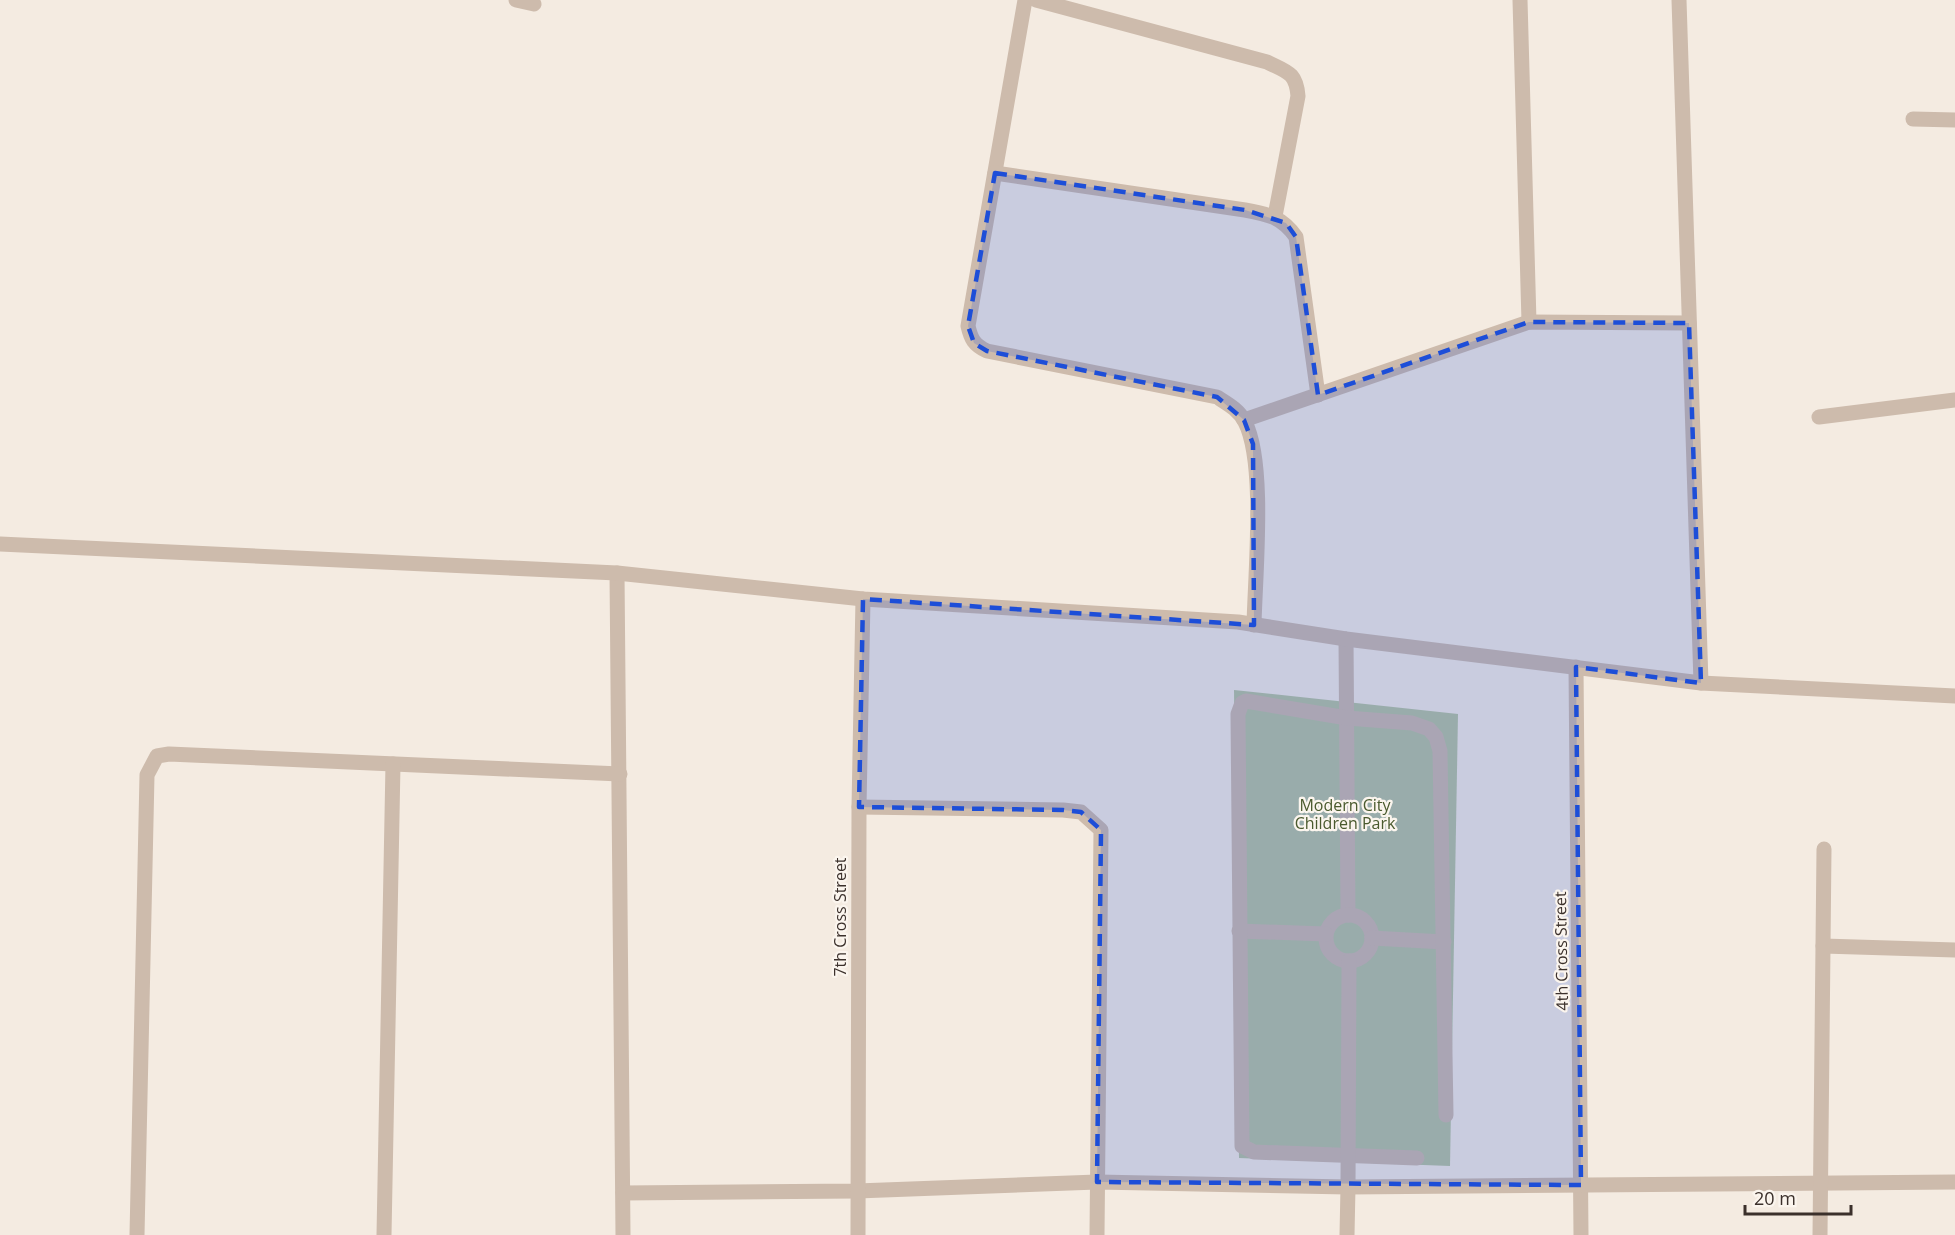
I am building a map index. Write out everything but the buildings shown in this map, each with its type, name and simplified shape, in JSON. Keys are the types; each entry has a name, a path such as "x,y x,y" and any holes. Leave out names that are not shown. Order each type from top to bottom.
{"street":[{"path":"516,0 534,4"},
{"path":"1025,0 968,326 974,343 987,351 1217,397 1234,408 1244,420 1253,444 1257,474 1254,625"},
{"path":"1036,0 1267,63 1291,74 1297,82 1298,96 1275,216"},
{"path":"1520,0 1529,322"},
{"path":"1679,0 1701,683"},
{"path":"1913,119 1955,120"},
{"path":"994,173 1275,216 1286,223 1296,237 1318,395"},
{"path":"1244,420 1529,322 1689,323"},
{"path":"1819,417 1955,400"},
{"path":"0,544 617,573 863,599 1254,625 1347,639 1701,683 1955,696"},
{"path":"617,573 623,1235"},
{"name":"7th Cross Street","path":"858,1235 858,807 863,599"},
{"path":"1347,639 1348,915"},
{"name":"4th Cross Street","path":"1576,667 1581,1235"},
{"path":"1417,1158 1348,1158 1254,1152 1242,1146 1239,707 1246,701 1347,718 1412,723 1429,729 1436,737 1440,751 1446,1115"},
{"path":"137,1235 147,775 157,756 170,754 620,774"},
{"path":"384,1235 393,764"},
{"path":"858,807 1063,810 1081,812 1101,830 1097,1235"},
{"path":"1820,1235 1824,849"},
{"path":"1348,915 1362,918 1368,924 1372,938 1363,956 1350,961 1331,953 1326,933 1334,920 1348,915"},
{"path":"1239,931 1326,933"},
{"path":"1372,938 1444,942"},
{"path":"1823,946 1955,950"},
{"path":"1347,1235 1350,961"},
{"path":"623,1193 857,1191 1097,1182 1348,1186 1955,1182"}],"highlighted area":[{"path":"995,173 1245,210 1286,223 1296,237 1318,395 1529,322 1689,323 1701,683 1576,667 1581,1185 1097,1182 1101,830 1081,812 1063,810 859,807 863,599 1254,625 1253,444 1244,420 1217,397 987,351 974,343 968,326"}],"green space":[{"name":"Modern City Children Park","path":"1234,690 1458,714 1450,1166 1239,1158"}]}
